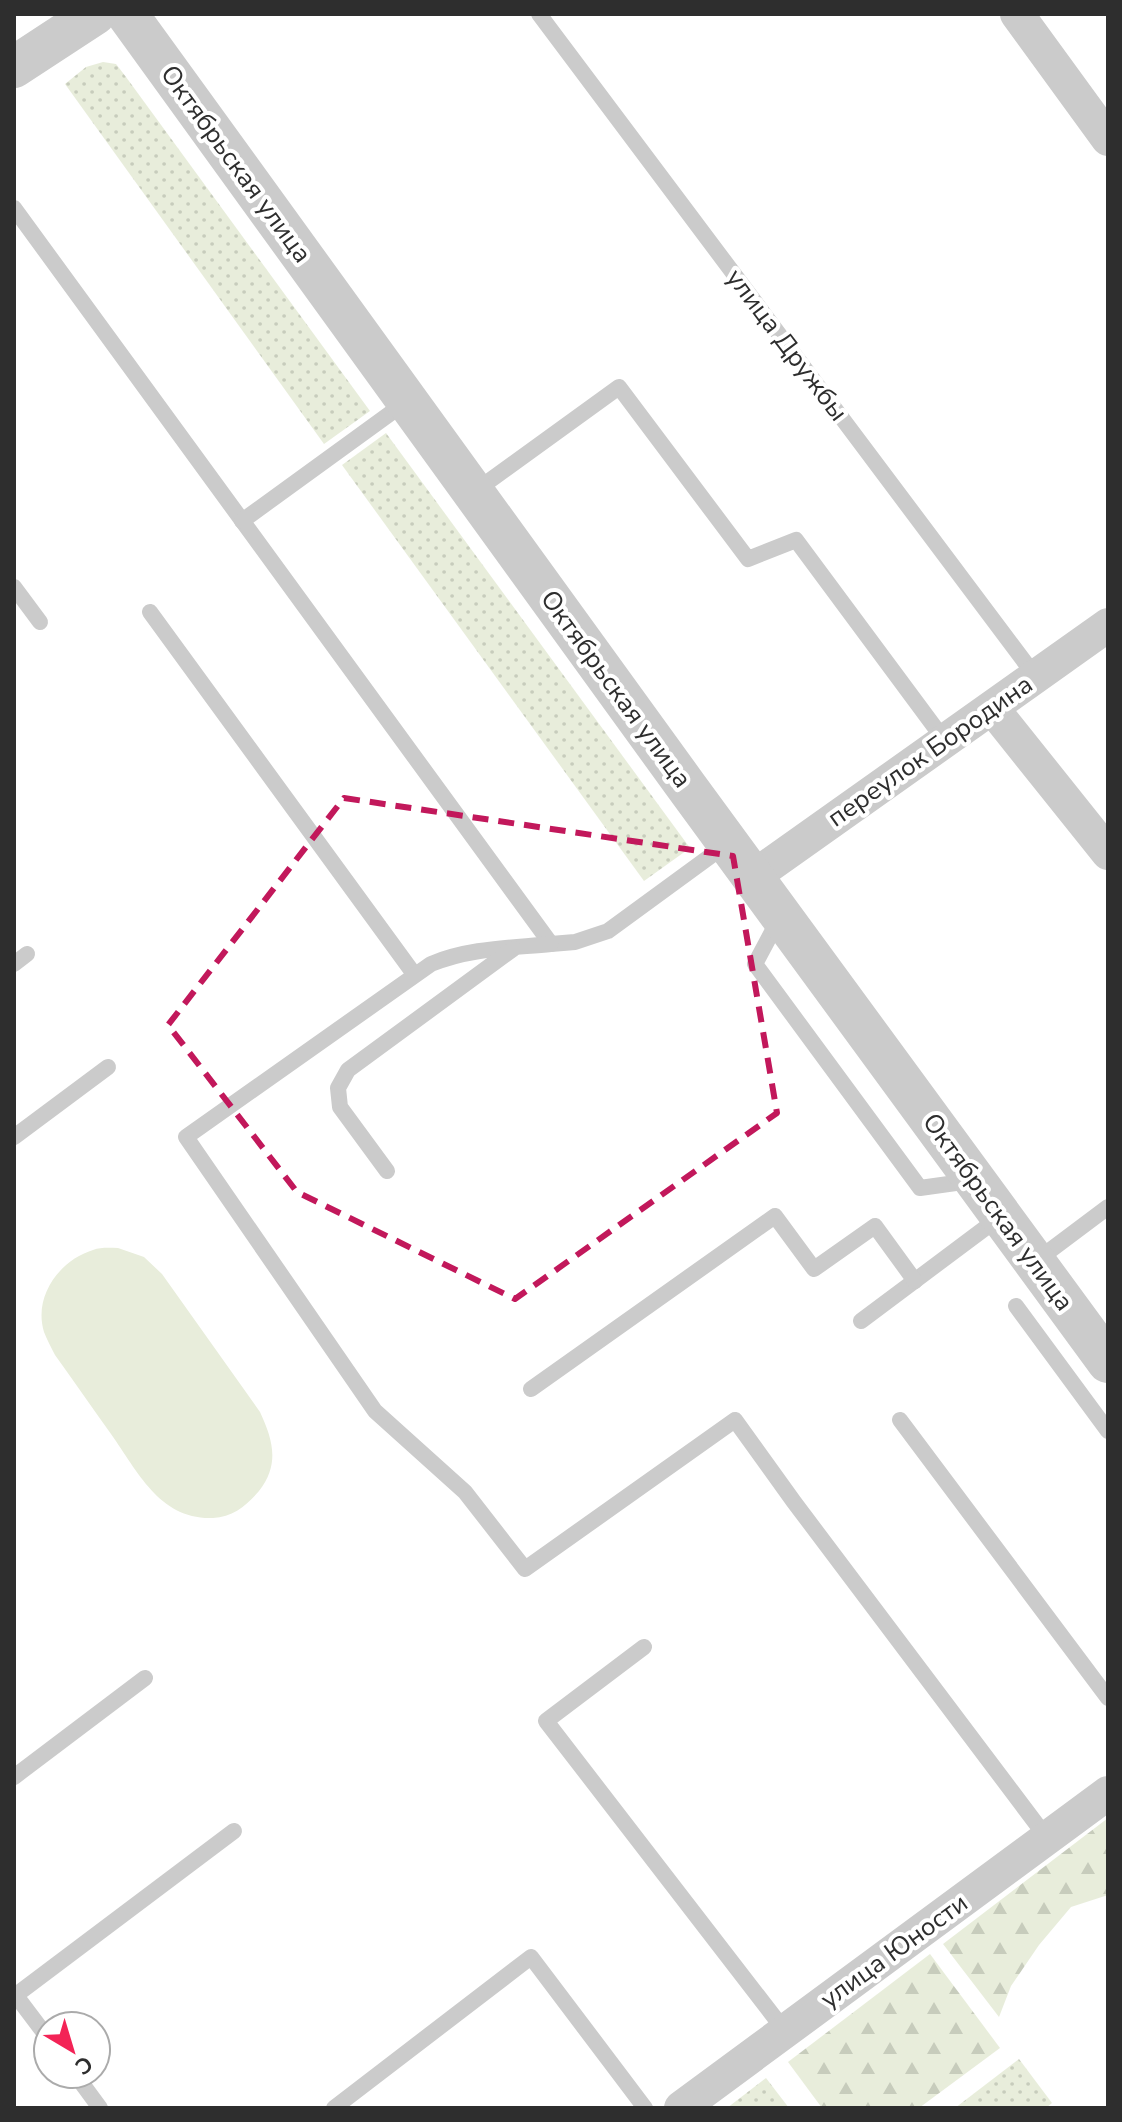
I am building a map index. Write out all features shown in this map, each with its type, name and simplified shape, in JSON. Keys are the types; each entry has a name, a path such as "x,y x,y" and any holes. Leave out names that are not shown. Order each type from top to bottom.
{"street":[{"path":"14,67 95,14"},
{"name":"Октябрьская улица","path":"127,14 1035,1262 1050,1317 1108,1362"},
{"path":"1017,14 1108,139"},
{"name":"переулок Бородина","path":"753,877 1108,625"},
{"path":"992,708 1108,853"},
{"name":"улица Юности","path":"681,2108 1108,1793"}],"lane":[{"name":"улица Дружбы","path":"539,14 1036,677"},
{"path":"14,208 551,944"},
{"path":"474,492 619,387 748,559 796,540 945,741"},
{"path":"242,521 407,401"},
{"path":"14,587 40,622"},
{"path":"150,612 414,974"},
{"path":"728,843 608,931 575,942 459,954 431,964 186,1137 375,1411 465,1492 525,1569 735,1420 1047,1838"},
{"path":"387,1171 340,1107 338,1088 342,1078 348,1070 515,948"},
{"path":"14,1137 108,1067"},
{"path":"1035,1262 1108,1207"},
{"path":"531,1389 775,1216 814,1269 875,1226 915,1281"},
{"path":"861,1321 1001,1216"},
{"path":"1016,1306 1050,1317 1108,1431"},
{"path":"900,1420 1108,1698"},
{"path":"644,1647 546,1721 785,2031"},
{"path":"14,1777 145,1678"},
{"path":"32,2017 15,1994 234,1831"},
{"path":"334,2108 531,1957 645,2108"},
{"path":"87,2090 100,2108"}],"highlighted area":[{"path":"344,798 733,856 777,1113 515,1299 297,1192 168,1025"}],"green space":[{"path":"103,62 116,64 126,77 370,411 324,444 65,84 86,67"},
{"path":"386,433 690,848 644,881 342,465"},
{"path":"118,1248 144,1257 162,1274 265,1422 271,1442 270,1471 259,1491 233,1513 213,1518 195,1517 178,1511 152,1491 46,1338 42,1305 60,1271 93,1250"},
{"path":"1108,1818 1108,1895 1071,1907 1039,1945 1011,1986 999,2017 943,1944"},
{"path":"930,1954 1000,2048 919,2108 822,2108 788,2062"},
{"path":"1019,2059 1052,2103 1046,2108 955,2108"},
{"path":"766,2078 789,2108 727,2108"}]}
